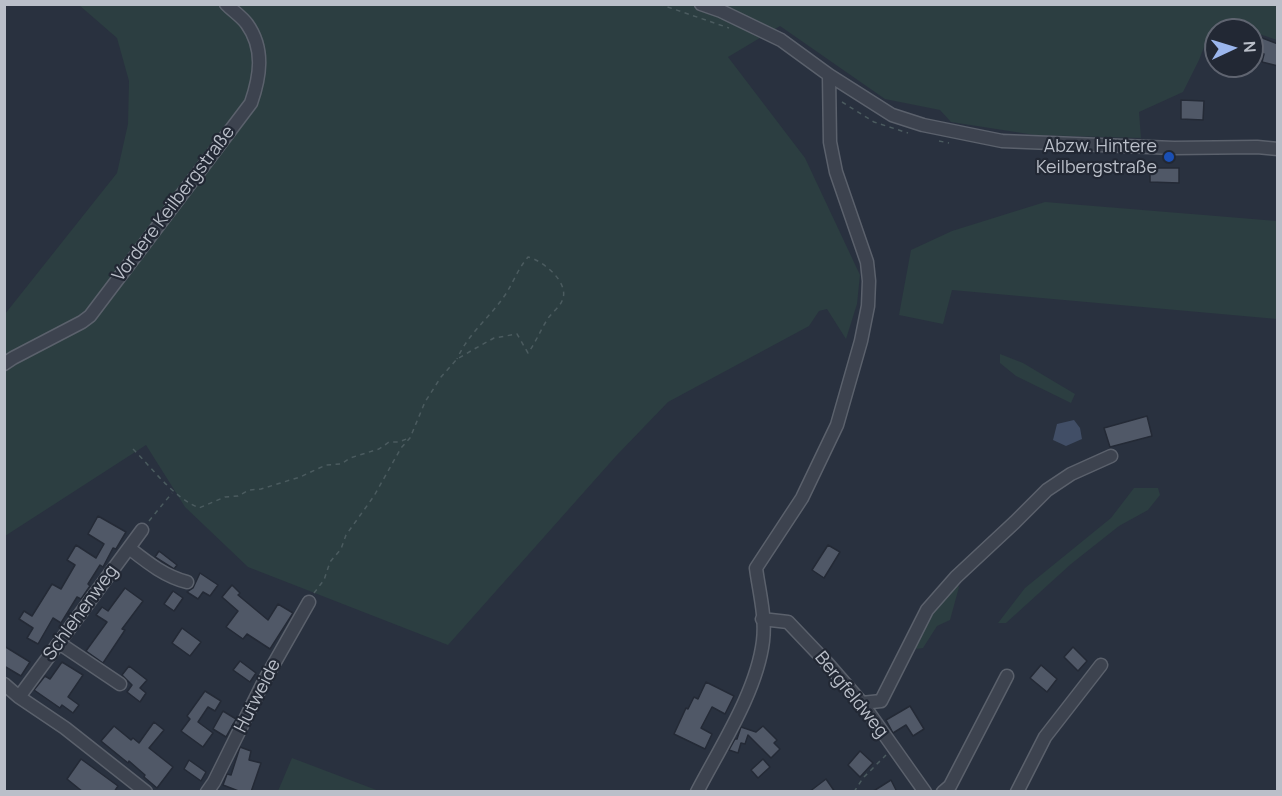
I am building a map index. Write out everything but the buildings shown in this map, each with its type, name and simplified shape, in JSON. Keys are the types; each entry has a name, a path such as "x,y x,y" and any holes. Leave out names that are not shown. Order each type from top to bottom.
{"street":[{"name":"Vordere Keilbergstraße","path":"4,364 90,316 251,103 258,82 260,61 256,43 247,24 226,4"},
{"path":"701,4 721,11 781,40 829,75 892,115 923,125 1002,141 1174,148 1278,149"},
{"path":"697,792 753,683 763,640 756,568 802,498 837,424 861,341 868,306 867,261 836,172 830,142 829,75"},
{"path":"862,703 881,700 927,610 956,576 1047,490 1071,474 1111,456"},
{"name":"Schlehenweg","path":"19,697 142,530"},
{"path":"129,548 174,579 187,582"},
{"name":"Hutweide","path":"207,792 263,683 309,602"},
{"name":"Bergfeldweg","path":"762,619 788,622 862,703 925,792"},
{"path":"59,643 120,684"},
{"path":"1017,792 1045,737 1101,665"},
{"path":"943,792 950,786 1007,676"},
{"path":"4,684 65,728 146,792"}],"path":[{"path":"659,4 732,29"},
{"path":"830,95 874,122 915,135"},
{"path":"934,140 955,144"},
{"path":"309,602 324,580 330,562 341,549 346,536 374,496 401,448 410,438 426,402 441,377 457,359 469,337 505,295 513,283 517,269 528,257 538,259 558,277 564,292 562,301 548,318 537,341 528,353 517,334 494,338 457,359"},
{"path":"133,449 173,492 188,504 199,508 225,497 238,496 249,490 261,489 300,477 326,465 341,464 350,458 379,449 389,442 399,442 410,438"},
{"path":"142,530 173,492"},
{"path":"855,792 863,778 892,747"}],"shaded area":[{"path":"79,5 1277,5 1277,40 1264,36 1264,18 1204,18 1204,47 1183,92 1139,112 1141,138 1035,135 951,122 940,110 885,99 780,26 728,57 805,158 860,275 857,304 846,339 827,309 819,311 809,326 668,402 616,456 448,645 248,567 185,507 146,445 5,536 5,314 117,173 128,124 129,81 117,38"},
{"path":"1045,202 1277,221 1277,319 952,290 943,324 899,315 911,250 952,231"},
{"path":"1000,354 1023,363 1075,394 1071,403 1016,376 1000,363"},
{"path":"1134,488 1158,488 1160,495 1148,510 1119,526 1071,564 1006,623 998,623 1025,588 1111,518"},
{"path":"956,582 959,587 950,620 937,626 923,648 909,650 934,610"},
{"path":"292,758 379,791 278,791"}],"water":[{"path":"1074,420 1080,428 1082,439 1066,446 1053,440 1057,424"}],"place":[{"name":"Abzw. Hintere Keilbergstraße","path":"1169,157"}]}
